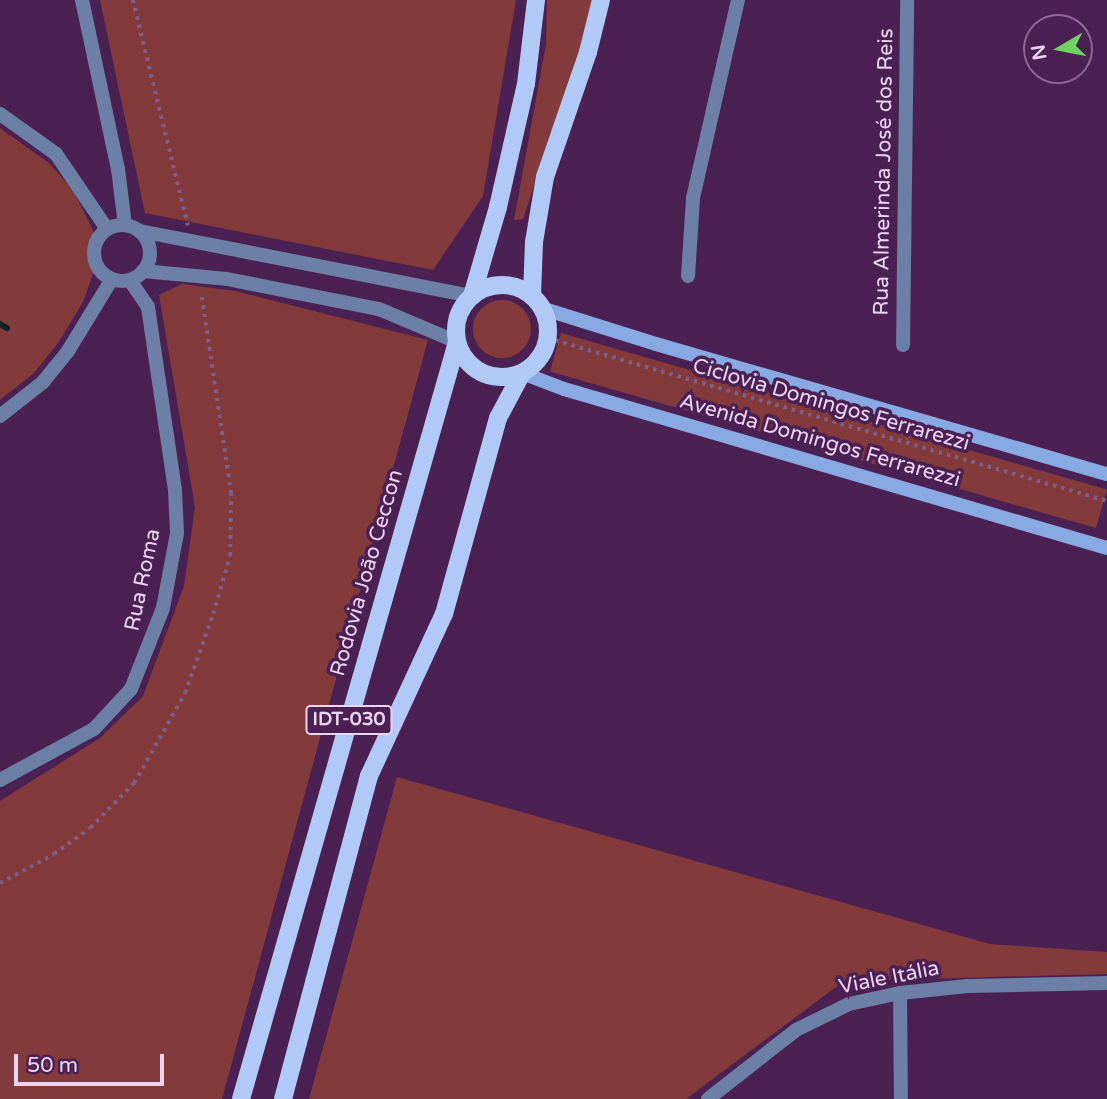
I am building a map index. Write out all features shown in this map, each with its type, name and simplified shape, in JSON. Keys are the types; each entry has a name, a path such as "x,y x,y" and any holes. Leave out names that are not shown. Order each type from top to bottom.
{"main road":[{"path":"536,0 526,84 498,207 472,296 458,317 457,342 471,365 483,373 496,376 522,373 538,357 547,338 547,324 536,302 534,242 545,177 589,52 601,0"},
{"path":"472,296 496,285 509,285 536,302 656,344 1107,474"},
{"name":"Rodovia João Ceccon","path":"241,1099 457,342"},
{"name":"Avenida Domingos Ferrarezzi","path":"522,373 577,393 1107,548"},
{"name":"IDT-030","path":"283,1099 369,776 443,614 498,418 522,373"}],"street":[{"path":"82,0 118,169 125,225"},
{"path":"688,275 693,198 738,0"},
{"name":"Rua Almerinda José dos Reis","path":"903,345 907,0"},
{"path":"0,114 56,154 107,229"},
{"path":"140,231 150,252 143,271 130,280 112,279 99,268 94,251 96,242 107,229 125,225 140,231 472,296"},
{"path":"143,271 228,279 379,309 457,342"},
{"path":"0,416 43,382 68,351 112,279"},
{"name":"Rua Roma","path":"0,780 94,729 131,689 163,608 177,533 176,490 148,307 130,280"},
{"name":"Viale Itália","path":"708,1099 796,1030 823,1014 849,1004 900,993 968,986 1107,983"},
{"path":"900,993 901,1099"}],"path":[{"name":"Ciclovia Domingos Ferrarezzi","path":"547,338 1107,501"}],"shaded area":[{"path":"100,0 516,0 483,196 433,270 145,213"},
{"path":"547,0 596,0 523,219 514,220 546,44"},
{"path":"0,128 49,163 73,190 93,230 96,265 83,302 58,343 34,373 0,400"},
{"path":"182,284 235,291 428,340 222,1099 0,1099 0,801 100,738 143,696 184,586 195,507 159,295"},
{"path":"502,300 513,302 526,313 531,329 529,340 518,353 502,358 491,356 478,345 473,329 475,318 486,305"},
{"path":"561,333 1107,490 1096,528 550,371"},
{"path":"397,777 990,944 1107,952 1107,974 844,981 686,1099 309,1099"}],"waterway":[{"path":"0,324 7,328"}]}
